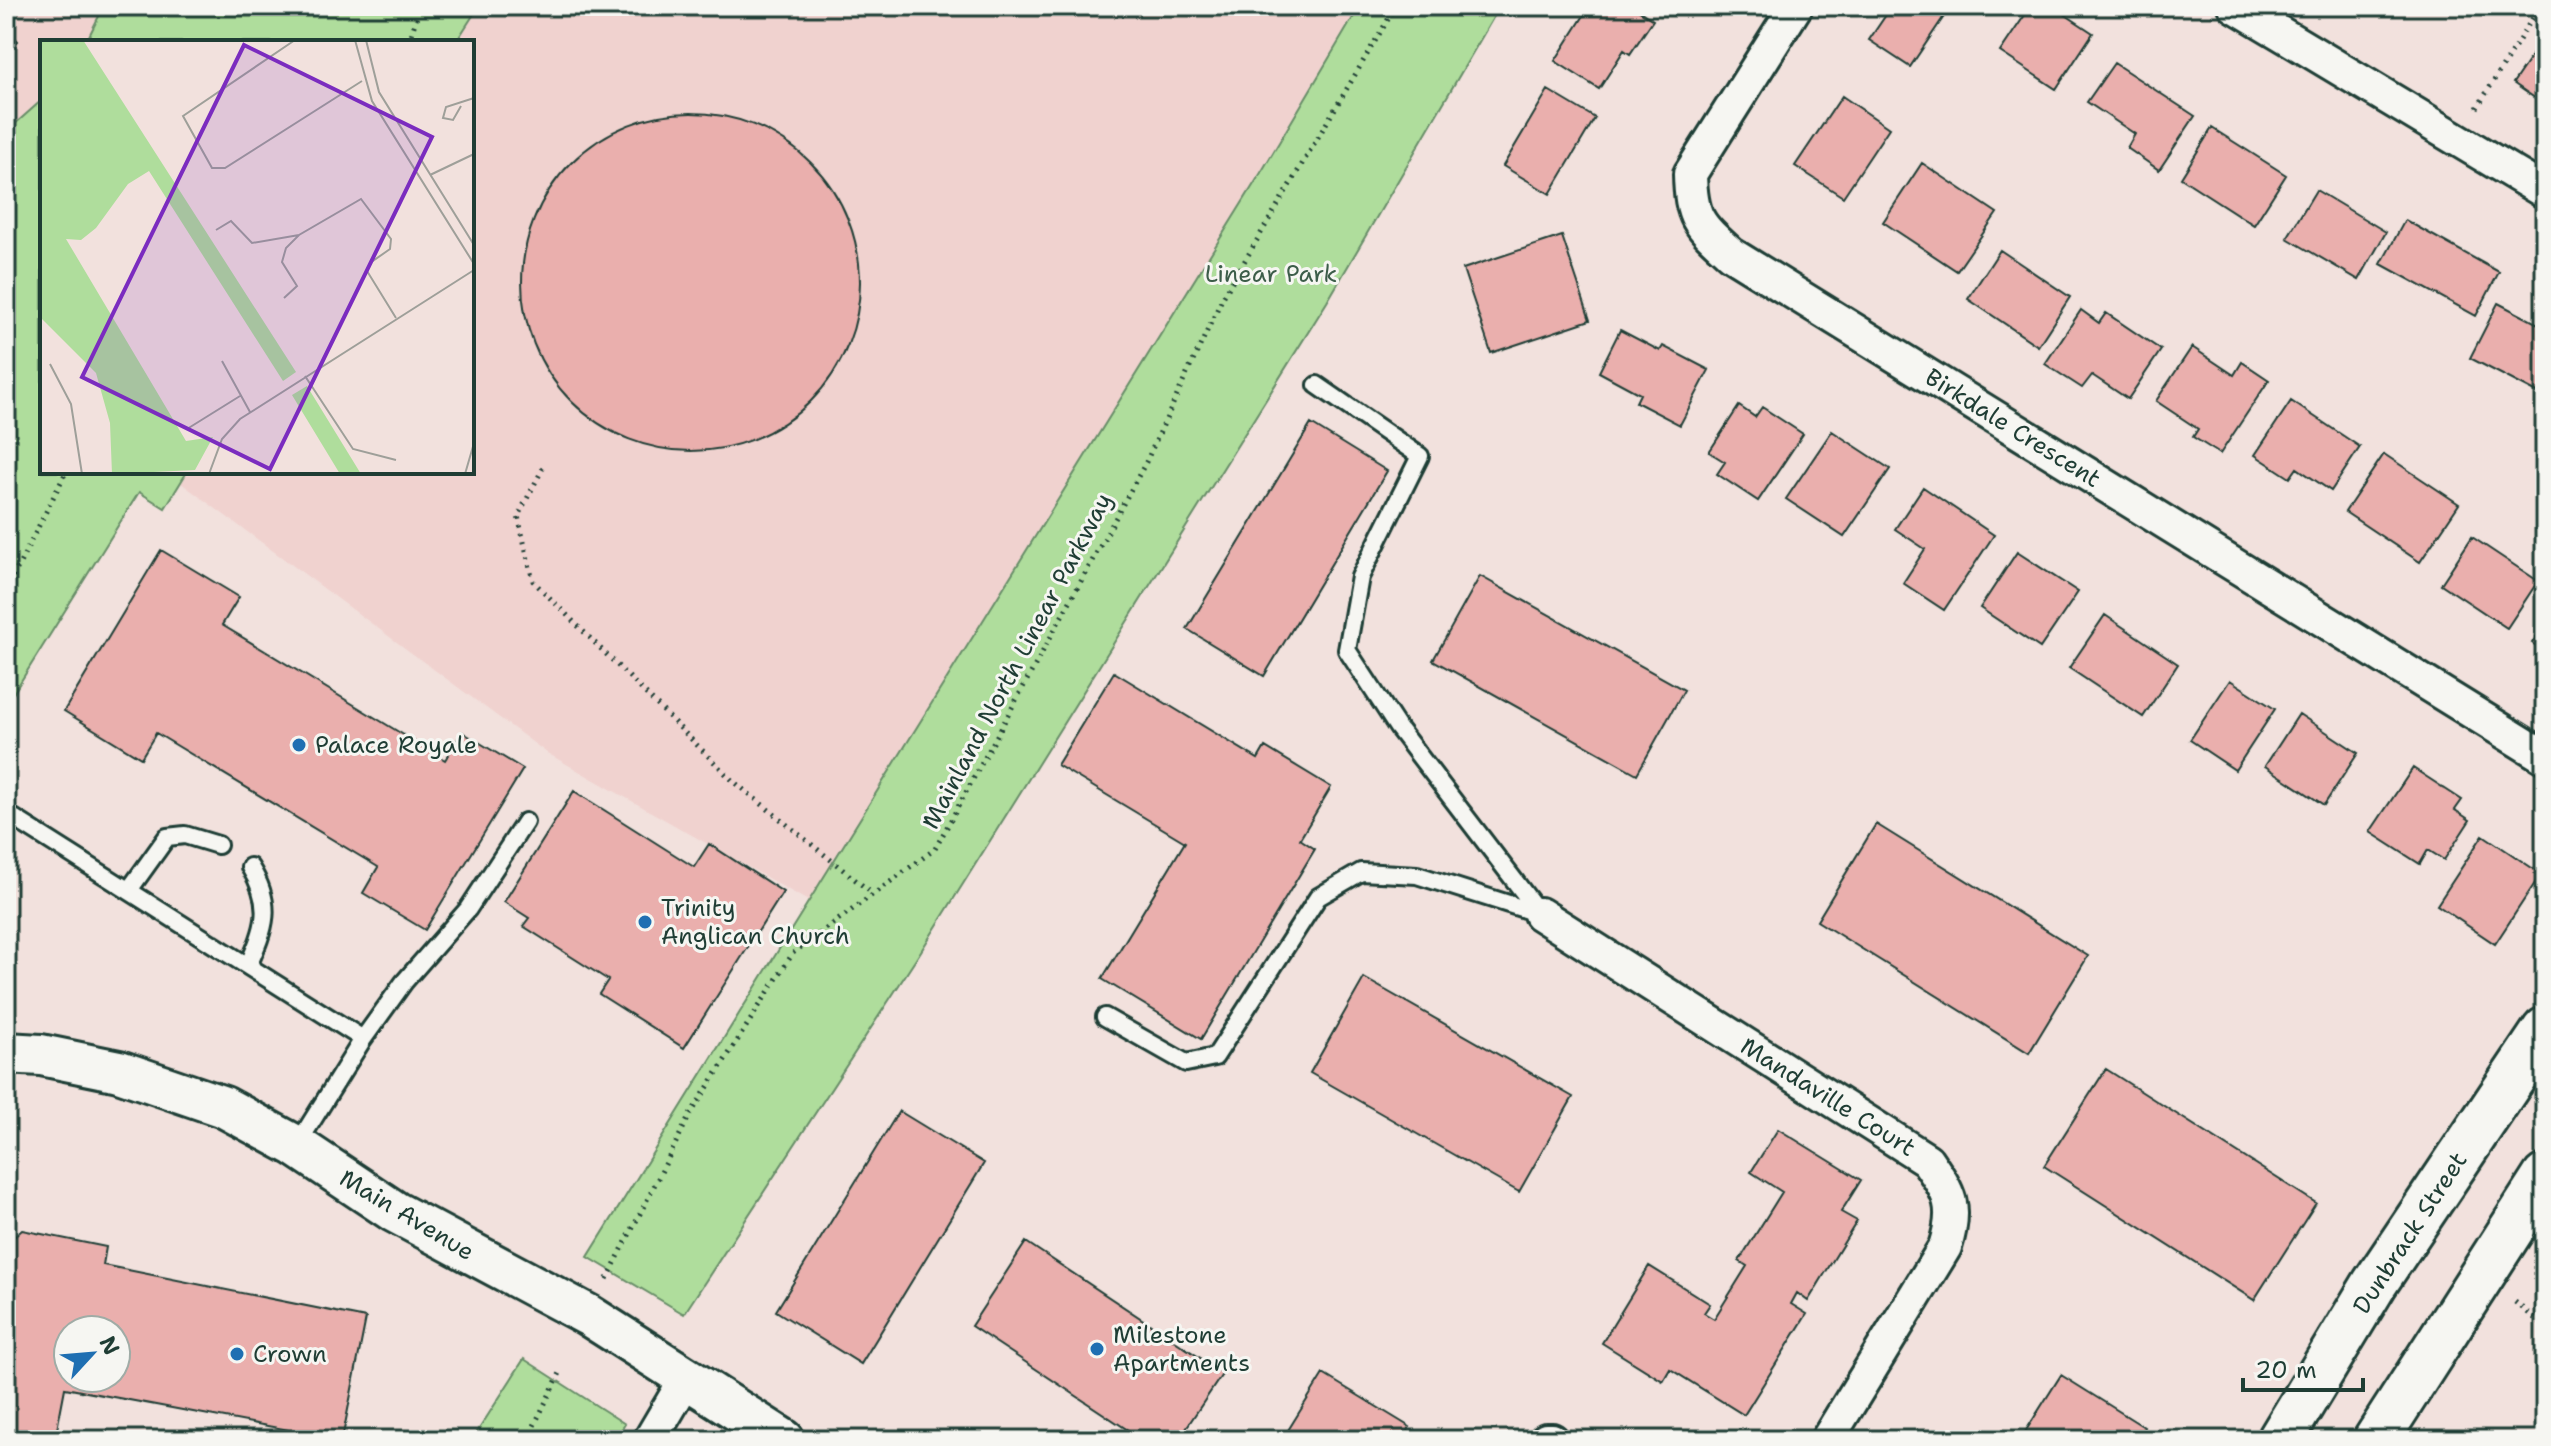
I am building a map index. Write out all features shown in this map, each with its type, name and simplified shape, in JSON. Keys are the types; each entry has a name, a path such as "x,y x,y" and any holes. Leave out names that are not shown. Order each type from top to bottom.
{"main road":[{"name":"Dunbrack Street","path":"2280,1440 2375,1283 2545,1030"},
{"path":"2376,1440 2545,1177"}],"street":[{"name":"Birkdale Crescent","path":"1796,6 1690,174 1691,201 1701,227 1731,254 2545,757"},
{"path":"2235,6 2545,192"},
{"name":"Mandaville Court","path":"1540,914 1927,1160 1948,1191 1953,1222 1945,1247 1827,1440"},
{"name":"Main Avenue","path":"6,1053 41,1055 119,1071 224,1107 296,1146 395,1212 588,1315 784,1440"},
{"path":"650,1440 686,1379"}],"lane":[{"path":"1317,385 1420,456 1360,577 1347,650 1398,728 1540,914"},
{"path":"6,813 363,1039"},
{"path":"296,1146 363,1039 404,982 468,909 525,822"},
{"path":"129,890 167,837 185,835 218,845"},
{"path":"248,966 264,930 265,906 261,886 250,867"},
{"path":"1105,1017 1186,1063 1215,1057 1318,897 1361,872 1417,875 1540,914"}],"path":[{"path":"410,40 420,6"},
{"name":"Mainland North Linear Parkway","path":"607,1279 690,1115 793,953 935,849 1146,462 1222,299 1396,6"},
{"path":"2458,140 2540,6"},
{"path":"543,468 518,516 533,581 732,780 873,894"},
{"path":"6,591 65,474"},
{"path":"527,1440 561,1371"}],"shaded area":[{"path":"6,6 104,6 87,40 40,40 40,102 6,132"},
{"path":"479,6 1360,6 1262,171 810,902 547,753 181,483 187,474 474,474 474,40 457,40"}],"green space":[{"path":"104,6 479,6 457,40 87,40"},
{"name":"Linear Park","path":"1360,6 1500,6 1327,302 916,959 684,1314 588,1257 1262,171"},
{"path":"40,102 40,474 186,474 165,508 139,492 6,705 6,132"},
{"path":"524,1359 625,1424 615,1440 472,1440"}],"building":[{"path":"1590,6 1632,6 1653,20 1630,54 1624,50 1599,89 1555,61"},
{"path":"1892,6 1951,6 1910,67 1869,40"},
{"path":"2031,6 2052,6 2093,33 2056,89 2000,52"},
{"path":"6,28 18,41 6,53"},
{"path":"2545,36 2545,105 2513,83"},
{"path":"2114,63 2195,116 2159,170 2127,148 2135,134 2087,102"},
{"path":"1548,90 1595,118 1550,194 1503,166"},
{"path":"1842,96 1889,128 1843,197 1795,166"},
{"path":"691,113 724,116 756,126 785,142 810,163 831,188 847,217 857,249 860,282 857,315 847,347 831,376 810,401 785,422 756,438 724,448 691,451 658,448 626,438 597,422 572,401 551,376 535,347 525,315 522,282 525,249 535,217 551,188 572,163 597,142 626,126 658,116"},
{"path":"2212,128 2286,175 2254,225 2181,178"},
{"path":"1922,163 1997,213 1957,271 1883,222"},
{"path":"2316,190 2386,232 2359,280 2287,238"},
{"path":"2405,220 2499,272 2476,316 2381,264"},
{"path":"1562,236 1590,320 1491,353 1463,269"},
{"path":"2000,250 2070,297 2038,346 1968,299"},
{"path":"2498,303 2540,325 2545,317 2545,397 2470,358"},
{"path":"2081,310 2099,323 2106,313 2161,350 2128,399 2092,375 2082,388 2045,364"},
{"path":"1620,330 1660,351 1663,346 1709,370 1680,425 1636,402 1640,394 1599,372"},
{"path":"2192,347 2234,375 2242,362 2269,380 2220,454 2193,437 2198,429 2156,401"},
{"path":"2291,401 2360,447 2331,491 2297,468 2290,478 2255,455"},
{"path":"1739,406 1755,417 1762,407 1803,434 1758,501 1717,474 1725,462 1709,452"},
{"path":"1311,424 1387,471 1264,676 1187,629"},
{"path":"1832,431 1890,469 1844,537 1786,499"},
{"path":"2384,454 2459,504 2420,562 2345,512"},
{"path":"1923,487 1994,535 1944,610 1903,583 1925,549 1895,529"},
{"path":"2472,537 2538,581 2507,628 2441,584"},
{"name":"Palace Royale","path":"161,550 239,597 222,625 445,760 462,732 523,769 425,930 363,893 378,867 156,733 141,758 64,711"},
{"path":"2017,552 2078,592 2040,648 1980,608"},
{"path":"1480,576 1684,690 1637,774 1433,660"},
{"path":"2105,615 2178,664 2143,717 2069,668"},
{"path":"2545,623 2545,652 2532,643"},
{"path":"1114,672 1258,759 1265,747 1331,787 1300,839 1315,849 1201,1039 1102,979 1185,842 1057,765"},
{"path":"2230,680 2275,709 2235,770 2190,740"},
{"path":"2299,714 2358,753 2324,805 2265,766"},
{"path":"2413,768 2462,800 2455,810 2470,820 2444,860 2428,850 2420,864 2370,832"},
{"name":"Trinity Anglican Church","path":"574,791 694,867 709,844 783,892 684,1048 599,994 608,980 523,926 529,918 504,902"},
{"path":"1876,824 2088,956 2029,1053 1817,921"},
{"path":"2483,835 2541,874 2495,944 2437,905"},
{"path":"1364,978 1573,1097 1519,1192 1310,1073"},
{"path":"2106,1069 2316,1203 2254,1300 2044,1166"},
{"path":"899,1111 984,1163 861,1364 776,1311"},
{"path":"1778,1129 1861,1180 1841,1212 1857,1221 1808,1301 1797,1293 1791,1304 1807,1314 1744,1415 1670,1369 1663,1381 1602,1343 1649,1266 1710,1304 1704,1313 1714,1319 1747,1266 1739,1261 1782,1192 1751,1172"},
{"name":"Crown","path":"22,1230 106,1247 103,1265 366,1318 342,1440 97,1394 132,1394 132,1314 52,1314 52,1394 64,1394 55,1440 6,1440 6,1244"},
{"name":"Milestone Apartments","path":"1026,1242 1223,1373 1178,1440 1143,1440 971,1326"},
{"path":"1323,1374 1410,1427 1402,1440 1282,1440"},
{"path":"2061,1375 2144,1427 2136,1440 2020,1440"}],"place":[{"name":"Palace Royale","path":"299,745"},
{"name":"Trinity Anglican Church","path":"645,922"},
{"name":"Milestone Apartments","path":"1097,1349"},
{"name":"Crown","path":"237,1354"}]}
